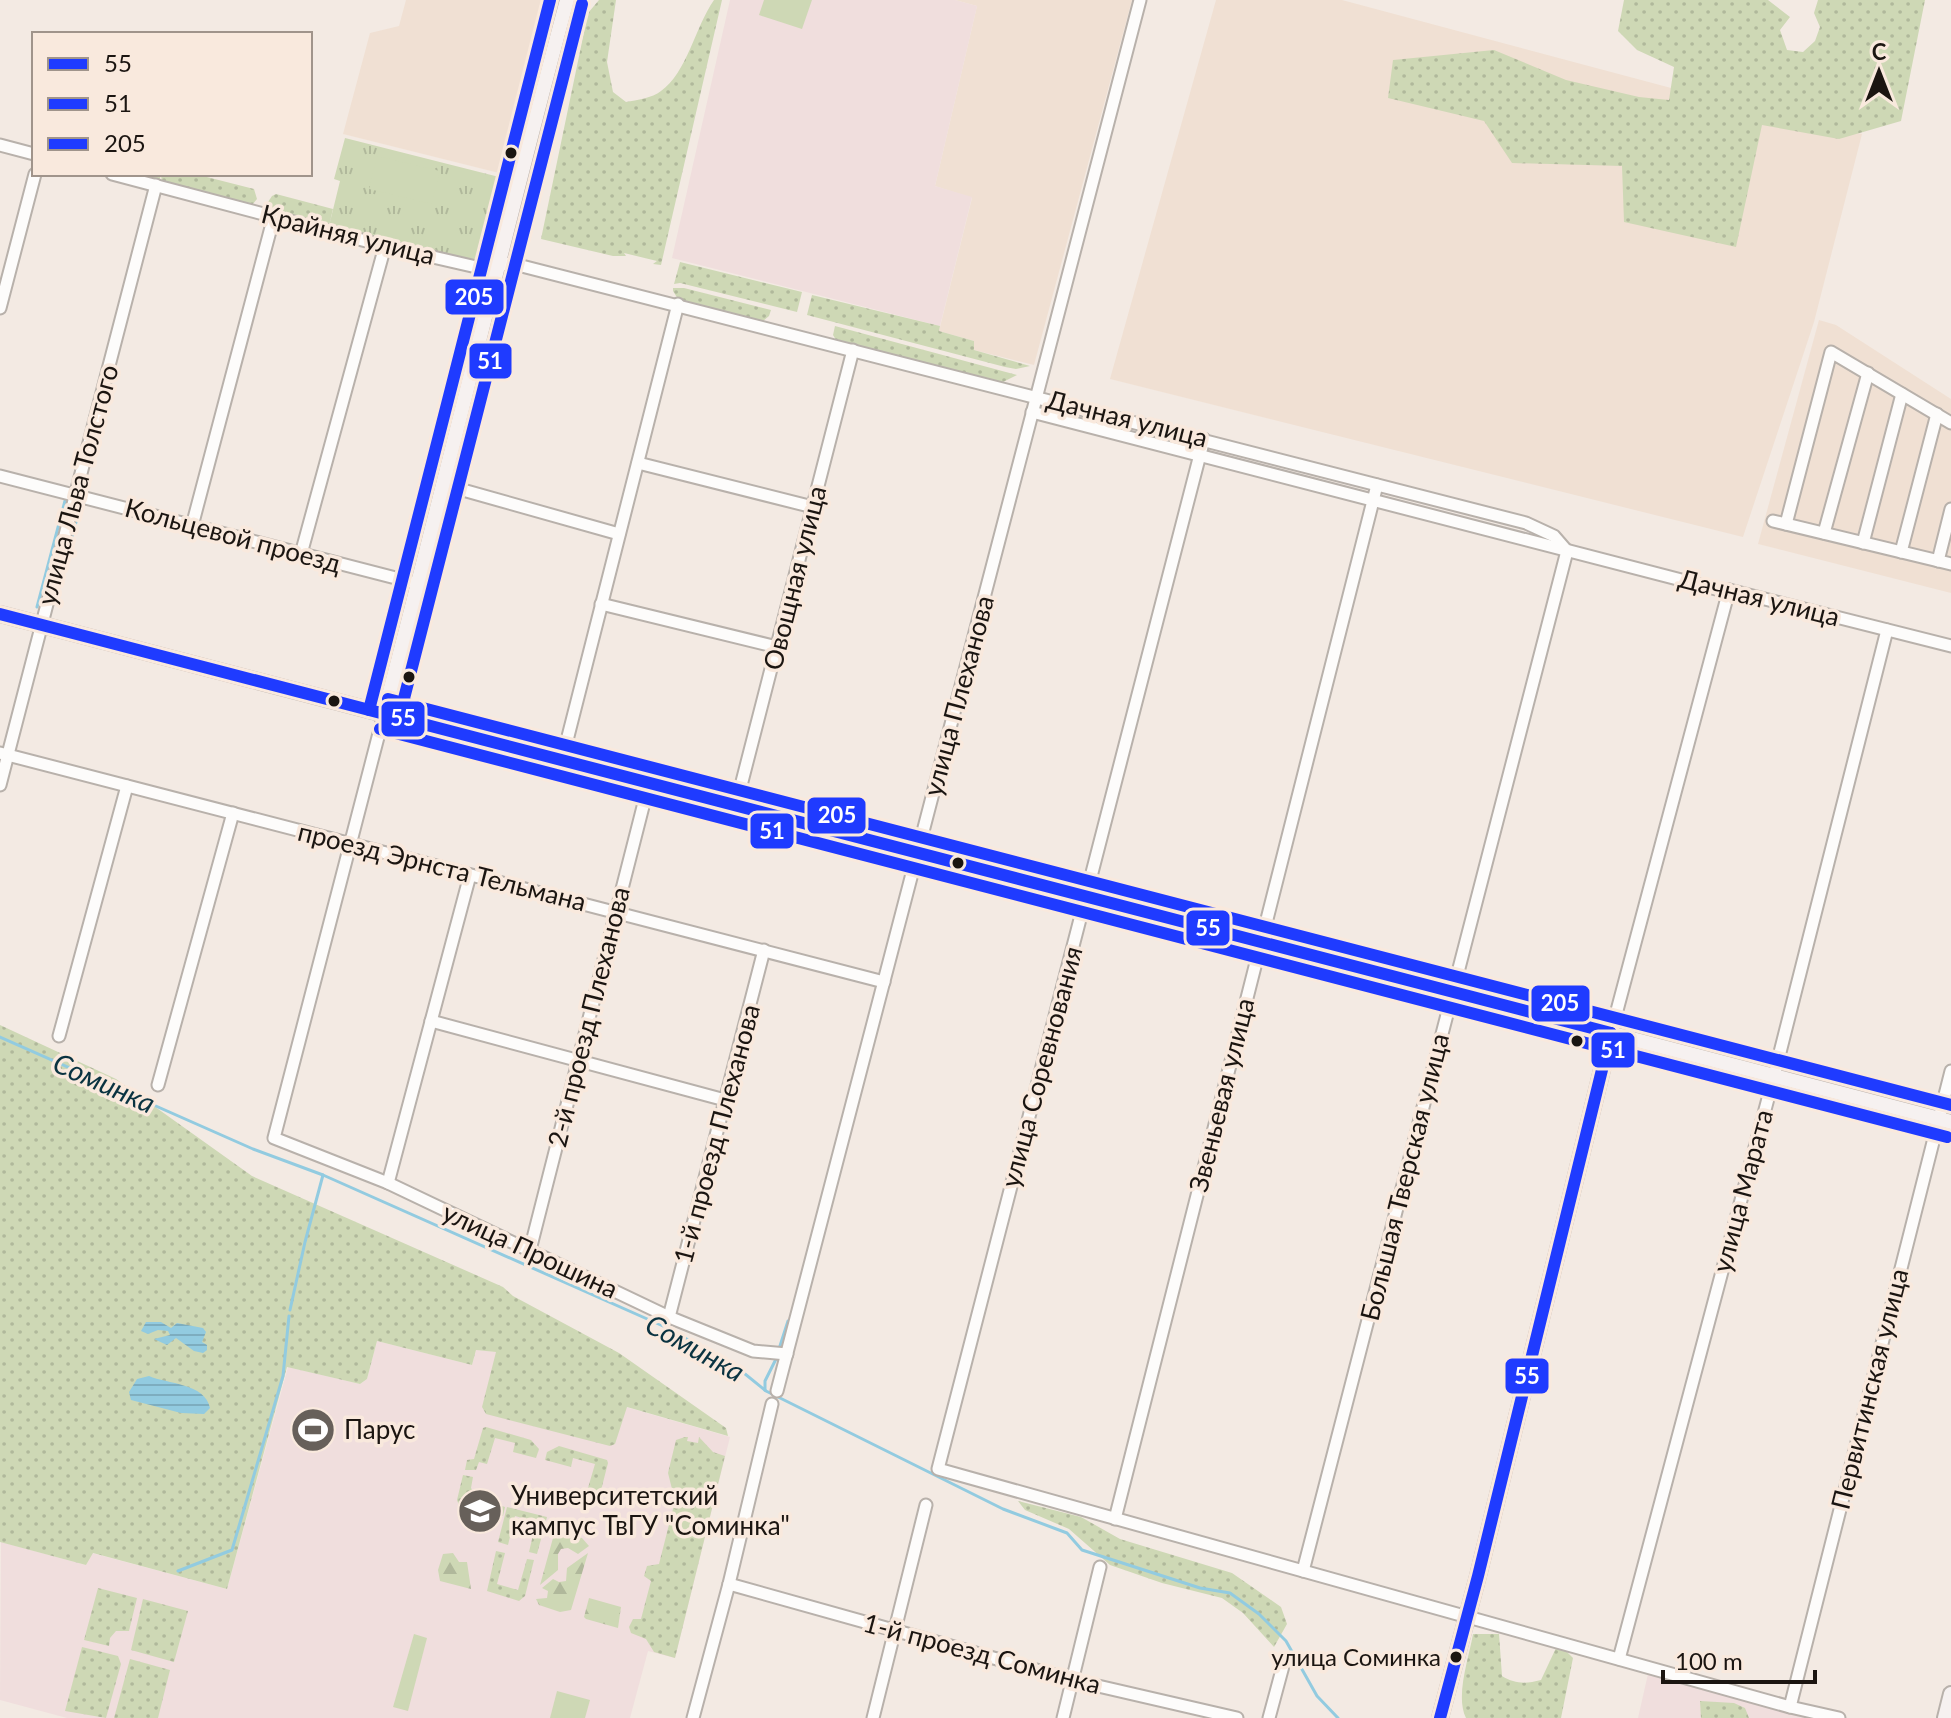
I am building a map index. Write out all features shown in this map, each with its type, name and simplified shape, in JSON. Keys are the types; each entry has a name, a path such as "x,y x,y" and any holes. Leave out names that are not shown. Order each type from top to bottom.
{"main road":[{"path":"384,714 567,0"},
{"path":"0,614 1945,1120"},
{"path":"1440,1718 1611,1033"},
{"path":"1945,1718 1951,1694"}],"street":[{"name":"улица Плеханова","path":"777,1391 1140,0"},
{"path":"0,145 32,153"},
{"path":"0,308 34,176"},
{"name":"Крайняя улица","path":"120,176 385,246 485,269 510,263 678,304"},
{"name":"улица Льва Толстого","path":"0,785 4,754 76,496 156,185"},
{"path":"192,526 274,216"},
{"path":"301,554 385,246"},
{"name":"Дачная улица","path":"678,304 1526,523 1554,536 1567,551"},
{"path":"562,760 678,304"},
{"name":"Овощная улица","path":"736,805 853,350"},
{"path":"1786,524 1831,352 1951,423"},
{"path":"1824,533 1868,373"},
{"path":"1863,543 1902,394"},
{"name":"Дачная улица","path":"1032,412 1720,590 1951,646"},
{"path":"1901,552 1937,414"},
{"name":"улица Соревнования","path":"1115,1519 938,1469 1204,439"},
{"path":"638,463 813,507"},
{"name":"Кольцевой проезд","path":"0,476 419,584"},
{"path":"445,485 619,534"},
{"name":"Звеньевая улица","path":"1115,1519 1377,485"},
{"path":"1938,561 1951,509"},
{"path":"1773,521 1951,564"},
{"name":"Большая Тверская улица","path":"1303,1571 1567,551"},
{"path":"1611,1033 1729,590"},
{"path":"601,604 777,647"},
{"name":"улица Марата","path":"1619,1659 1774,1076 1887,630"},
{"path":"350,844 384,714"},
{"name":"проезд Эрнста Тельмана","path":"4,754 884,982"},
{"name":"2-й проезд Плеханова","path":"530,1250 649,783"},
{"path":"59,1036 127,786"},
{"path":"158,1085 233,813"},
{"name":"улица Прошина","path":"350,844 274,1138 388,1183 669,1317 753,1351 787,1354"},
{"path":"388,1183 470,875"},
{"name":"1-й проезд Плеханова","path":"669,1317 764,950"},
{"path":"431,1021 725,1100"},
{"name":"Первитинская улица","path":"1790,1707 1945,1120 1951,1071"},
{"path":"693,1718 772,1404"},
{"path":"873,1718 926,1505"},
{"path":"1115,1519 1839,1718"},
{"path":"1063,1718 1100,1567"},
{"name":"1-й проезд Соминка","path":"729,1584 1072,1680 1237,1718"},
{"path":"1269,1718 1283,1666"}],"shaded area":[{"path":"406,0 545,0 499,173 343,134 370,33 399,26"},
{"path":"730,0 955,0 977,6 935,186 972,197 940,326 672,258"},
{"path":"955,0 1132,0 1034,365 974,350 974,341 939,331 972,198 935,186 977,6"},
{"path":"1216,0 1342,0 1776,116 1862,134 1814,322 1743,537 1110,379"},
{"path":"1819,320 1836,325 1951,399 1951,593 1758,544"},
{"name":"Университетский кампус ТвГУ \"Соминка\"","path":"377,1341 472,1365 476,1350 497,1352 626,1407 730,1437 675,1658 648,1651 630,1718 67,1718 0,1700 1,1542 86,1565 92,1553 227,1589 288,1367 360,1384 367,1379"},
{"path":"1648,1674 1814,1718 1638,1718"}],"green space":[{"path":"599,0 616,0 607,62 613,92 626,102 653,95 670,83 714,0 722,0 661,265 653,264 657,261 624,253 626,256 613,256 541,239 588,13"},
{"path":"764,0 812,0 802,29 759,15"},
{"path":"1624,0 1768,0 1790,17 1780,30 1787,50 1803,52 1815,41 1820,27 1814,13 1818,0 1925,0 1901,121 1839,139 1762,125 1736,247 1624,222 1622,166 1512,163 1484,121 1388,98 1393,60 1494,50 1566,80 1639,97 1669,100 1674,67 1637,50 1618,31"},
{"path":"345,138 507,179 489,260 475,263 329,226 340,181 334,179"},
{"path":"377,156 440,171 432,204 369,189"},
{"path":"140,176 161,176 159,181"},
{"path":"161,176 203,176 254,189 257,199 252,205 162,182"},
{"path":"276,194 333,209 329,226 271,211 268,202"},
{"path":"680,262 802,292 797,312 674,284"},
{"path":"673,288 684,288 771,310 763,321 678,299"},
{"path":"812,295 940,326 939,331 974,341 974,350 1030,366 1016,369 1005,367 807,315"},
{"path":"835,326 1017,375 1001,383 836,340 833,335"},
{"path":"0,1025 116,1079 252,1176 503,1287 513,1296 619,1353 726,1428 728,1436 627,1407 615,1444 610,1446 486,1414 482,1407 496,1352 476,1350 472,1365 377,1341 367,1379 360,1384 287,1367 227,1589 93,1553 86,1565 0,1542"},
{"path":"483,1428 531,1440 539,1449 536,1458 513,1452 515,1443 495,1438 487,1464 479,1462 476,1470 465,1470 467,1460 474,1459"},
{"path":"688,1437 687,1441 698,1443 699,1437 713,1452 725,1456 675,1658 654,1652 646,1639 631,1633 629,1627 633,1619 641,1619 651,1581 644,1576 647,1566 659,1564 675,1501 668,1473 676,1440"},
{"path":"559,1446 607,1460 598,1502 595,1502 598,1491 588,1488 595,1464 573,1458 571,1467 545,1460 547,1452"},
{"path":"463,1475 473,1477 471,1488 478,1498 505,1507 503,1516 494,1514 492,1520 461,1511 457,1500"},
{"path":"1018,1501 1081,1517 1120,1539 1232,1573 1281,1607 1287,1624 1274,1647 1243,1613 1222,1598 1162,1583 1110,1565 1069,1529 1025,1510"},
{"path":"507,1507 547,1517 537,1554 529,1552 536,1522 515,1516 508,1545 498,1542"},
{"path":"560,1533 582,1538 589,1546 578,1554 568,1548 561,1549 558,1570 540,1585 553,1538"},
{"path":"496,1551 505,1553 497,1584 518,1590 527,1559 534,1560 525,1596 519,1601 487,1591"},
{"path":"453,1553 459,1562 467,1562 471,1589 440,1581 438,1570 443,1554"},
{"path":"588,1553 571,1610 560,1612 539,1605 536,1599 547,1598 548,1591 542,1588 553,1579 566,1581 567,1568"},
{"path":"98,1588 137,1598 129,1631 116,1631 110,1638 109,1646 84,1640"},
{"path":"589,1598 621,1607 618,1628 584,1617"},
{"path":"143,1599 188,1611 174,1662 131,1650"},
{"path":"414,1634 427,1638 408,1711 393,1707"},
{"path":"1473,1634 1499,1634 1502,1676 1516,1682 1541,1680 1556,1648 1565,1650 1573,1658 1561,1718 1466,1718 1462,1688"},
{"path":"82,1647 118,1656 121,1664 106,1718 65,1711"},
{"path":"130,1659 170,1670 158,1718 114,1718"},
{"path":"557,1691 590,1700 585,1718 550,1718"},
{"path":"1700,1701 1734,1703 1745,1708 1749,1718 1701,1718"}],"water":[{"path":"146,1322 161,1322 171,1328 177,1323 203,1328 206,1332 202,1342 207,1345 207,1350 203,1353 194,1351 176,1338 167,1345 154,1339 170,1335 168,1331 158,1330 148,1334 141,1331"},
{"path":"149,1376 193,1389 207,1400 210,1408 204,1414 181,1413 131,1400 129,1392 137,1379"}],"waterway":[{"path":"37,607 66,497"},
{"path":"57,594 81,503"},
{"name":"Соминка","path":"0,1037 253,1149 323,1175 663,1326 734,1365 766,1391 1003,1509 1067,1533 1082,1550 1200,1588 1230,1593 1259,1614 1286,1641 1317,1696 1338,1718"},
{"path":"290,1310 323,1175"},
{"path":"178,1571 232,1550 283,1376 289,1316"},
{"path":"779,1349 788,1321"},
{"path":"765,1390 765,1381 777,1357"}],"transit line":[{"name":"205","path":"369,710 550,0"},
{"name":"51","path":"399,718 582,4"},
{"name":"55","path":"0,614 1611,1033"},
{"name":"205","path":"388,699 1951,1105"},
{"name":"51","path":"380,729 1947,1137"},
{"name":"55","path":"1440,1718 1478,1576 1611,1033"}],"place":[{"name":"Парус","path":"313,1430"},
{"name":"Университетский кампус ТвГУ \"Соминка\"","path":"480,1511"},
{"name":"улица Соминка","path":"1456,1657"}]}
